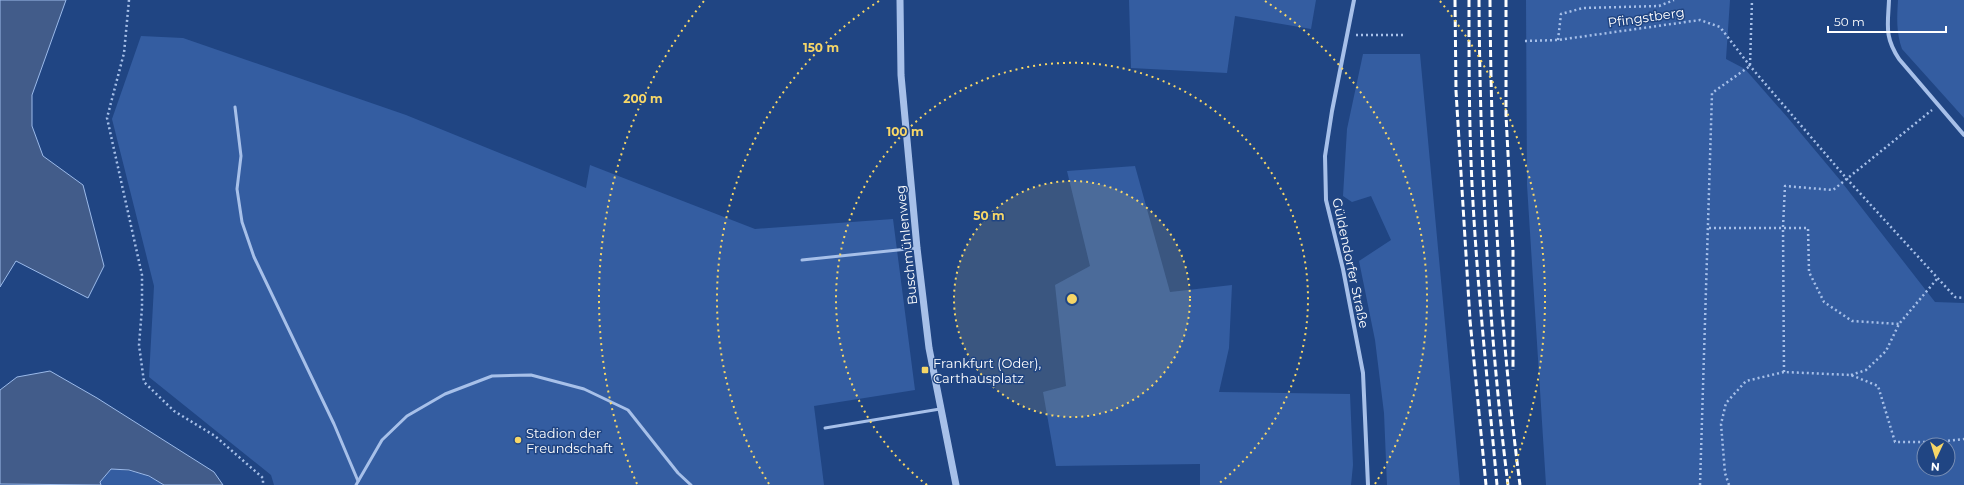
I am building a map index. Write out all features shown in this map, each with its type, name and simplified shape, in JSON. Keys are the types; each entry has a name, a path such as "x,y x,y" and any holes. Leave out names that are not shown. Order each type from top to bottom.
{"street":[{"name":"Buschmühlenweg","path":"900,0 901,75 917,248 940,410 956,485"},
{"name":"Güldendorfer Straße","path":"1354,0 1325,156 1326,200 1343,269 1363,373 1368,485"},
{"path":"1889,0 1887,36 1891,47 1899,59 1964,135"}],"lane":[{"path":"235,108 241,156 237,189 242,222 254,257 334,424 358,481"},
{"path":"802,260 917,248"},
{"path":"356,485 382,440 407,416 445,394 492,376 531,375 584,389 628,410 678,473 691,485"},
{"path":"825,428 940,410"}],"path":[{"path":"128,0 124,53 107,118 142,274 142,308 139,345 144,382 174,411 215,436 263,478 263,485"},
{"path":"1558,40 1561,14 1583,8 1659,6 1674,0"},
{"path":"1700,485 1712,93 1750,66 1752,0"},
{"name":"Pfingstberg","path":"1525,41 1558,40 1700,20 1720,27 1750,66 1847,179 1937,279 1955,297 1964,298"},
{"path":"1347,34 1404,35"},
{"path":"1784,372 1783,227 1785,186 1833,190 1938,105"},
{"path":"1708,228 1808,228 1809,272 1824,302 1852,321 1899,324"},
{"path":"1851,375 1866,370 1886,351 1899,324 1937,279"},
{"path":"1729,485 1725,473 1721,424 1726,403 1746,381 1784,372 1851,375 1878,386 1894,442 1938,442 1964,439"}],"shaded area":[{"path":"0,0 66,0 32,95 32,126 43,156 83,185 104,266 88,298 16,261 0,287"},
{"path":"1129,0 1316,0 1311,29 1235,16 1227,73 1131,68"},
{"path":"1526,0 1730,0 1726,59 1745,69 1788,118 1840,180 1935,302 1964,303 1964,485 1546,485 1527,185"},
{"path":"1898,0 1964,0 1964,118 1902,49 1898,31"},
{"name":"Stadion der Freundschaft","path":"141,36 183,38 406,115 586,188 590,165 755,229 893,219 915,390 814,406 824,485 274,485 271,475 149,377 154,286 112,119"},
{"path":"1363,54 1420,54 1460,485 1387,485 1384,413 1375,340 1359,261 1391,240 1371,196 1352,202 1343,196 1347,129"},
{"path":"1135,166 1170,292 1232,285 1229,348 1219,392 1350,394 1353,465 1351,485 1200,485 1200,464 1056,466 1043,392 1066,386 1055,285 1090,266 1067,171"},
{"path":"50,371 97,398 214,472 223,485 164,485 149,476 129,470 111,469 100,482 101,485 0,484 0,390 17,377"},
{"path":"111,469 139,473 164,485 101,485 100,482"}],"railway":[{"path":"1455,0 1456,91 1470,320 1486,485"},
{"path":"1469,0 1470,138 1474,222 1497,485"},
{"path":"1479,0 1481,122 1486,243 1495,364 1508,485"},
{"path":"1490,0 1494,182 1507,364 1520,485"},
{"path":"1506,0 1506,115 1513,251 1513,370"}],"place":[{"name":"Frankfurt (Oder), Carthausplatz","path":"925,370"},
{"name":"Stadion der Freundschaft","path":"518,440"}]}
